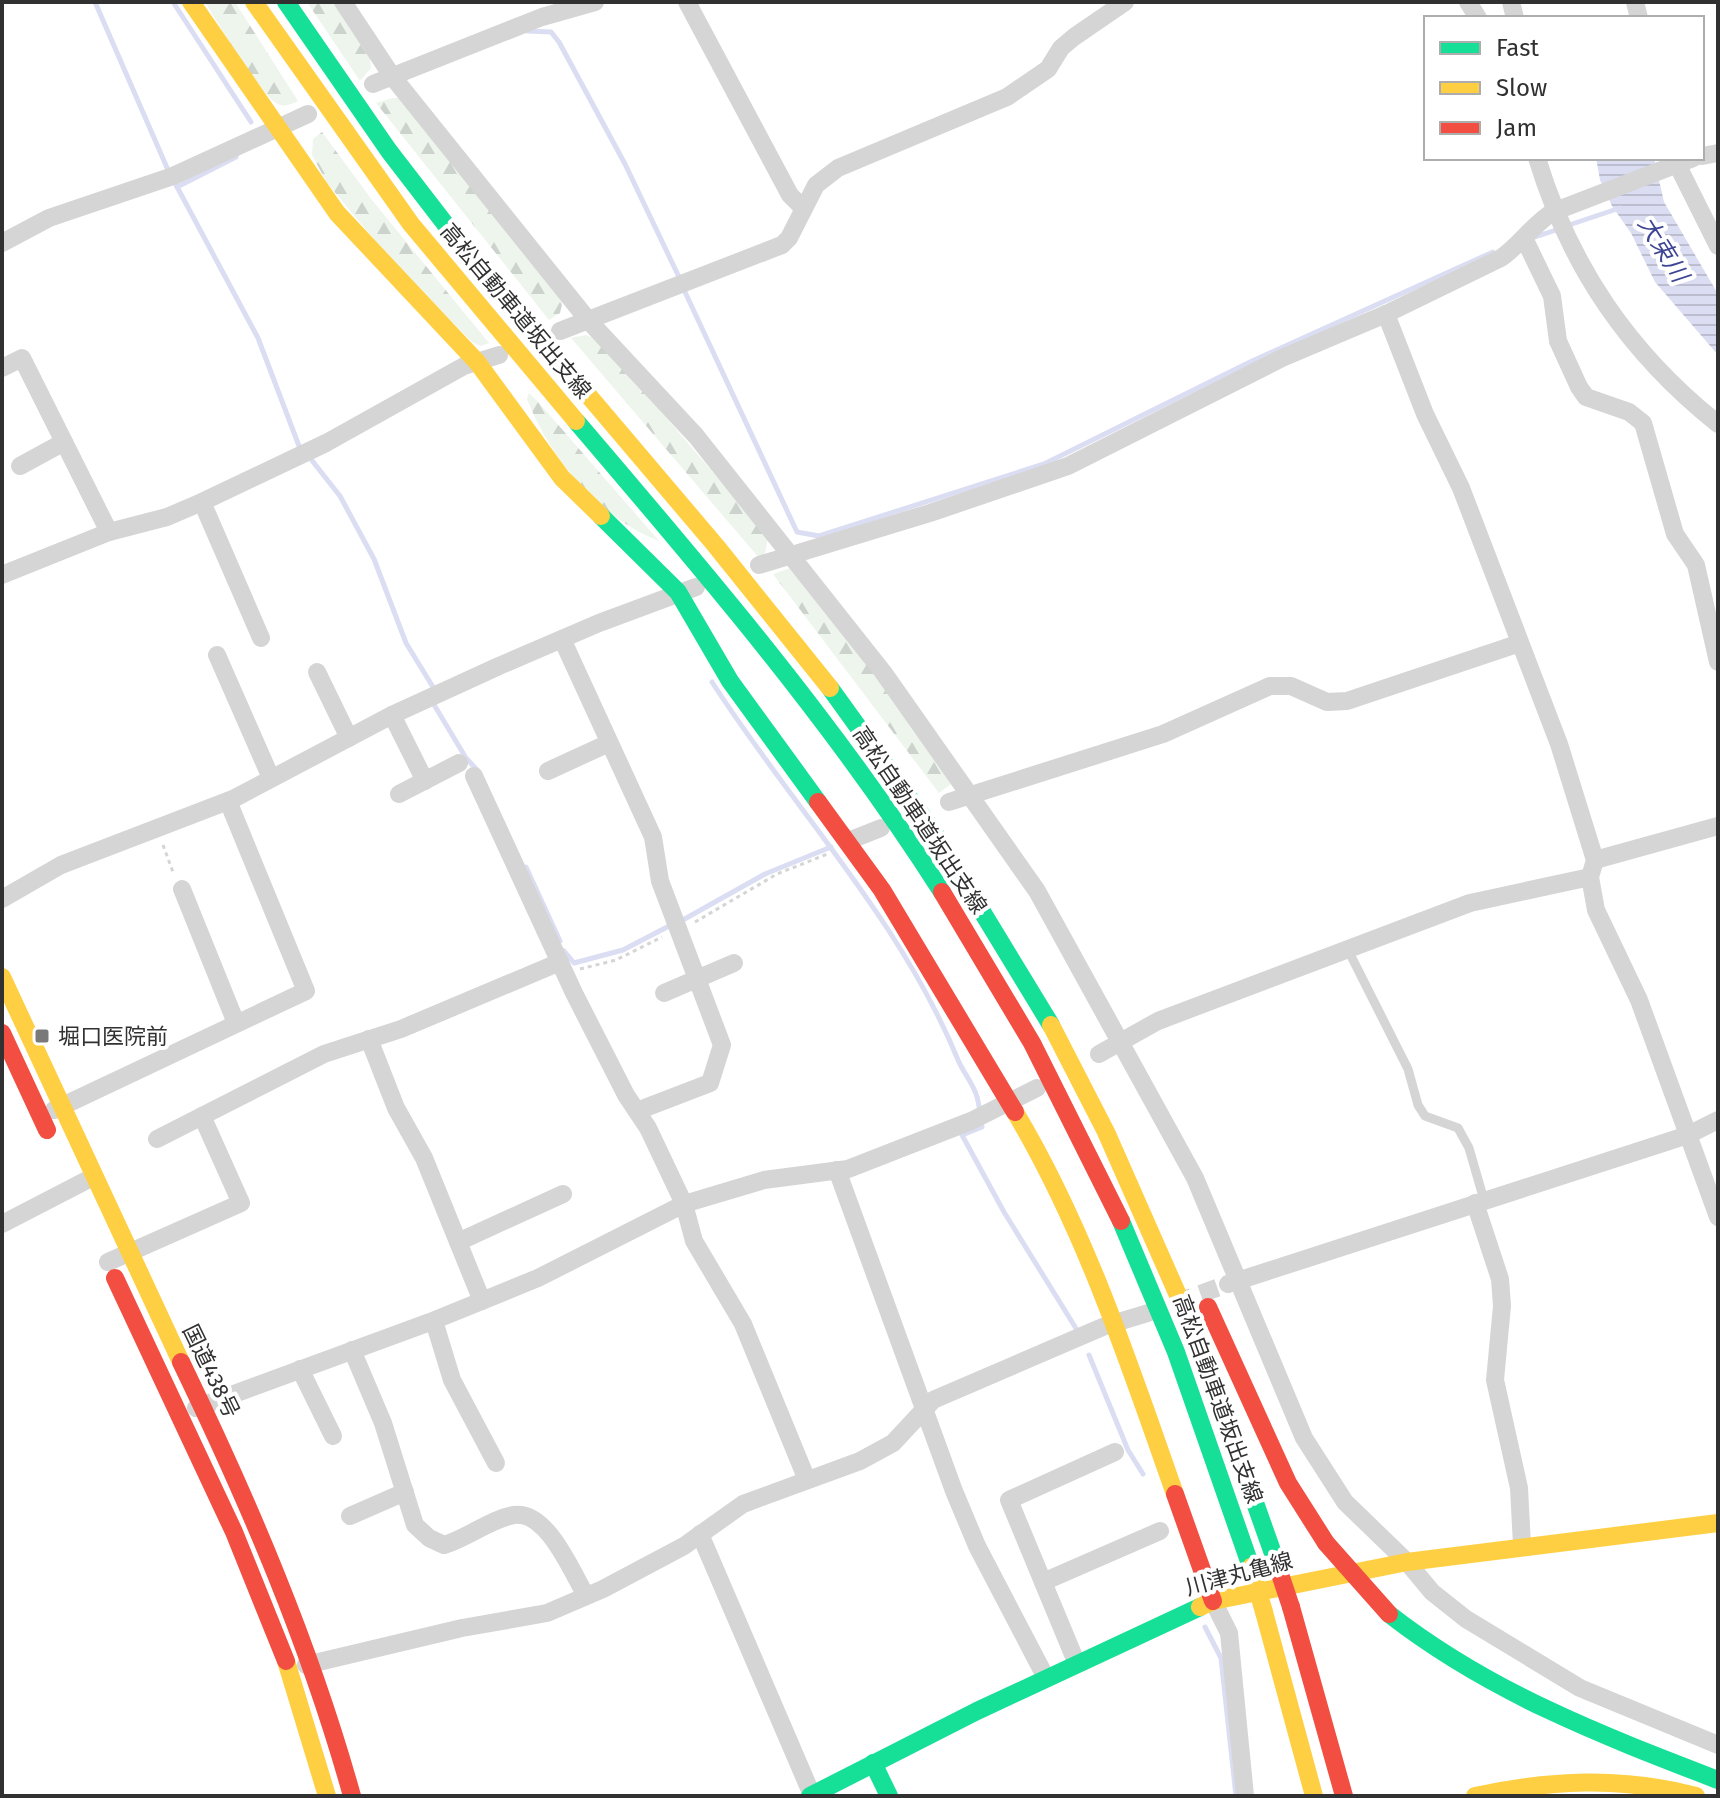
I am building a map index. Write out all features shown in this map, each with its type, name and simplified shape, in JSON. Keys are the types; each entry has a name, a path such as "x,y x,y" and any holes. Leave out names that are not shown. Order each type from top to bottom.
{"main road":[{"path":"191,2 337,213 477,362 562,478 687,589 730,681 848,841 913,940 1049,1170 1114,1323 1213,1601"},
{"name":"高松自動車道坂出支線","path":"254,2 363,160 433,251 648,502 780,665 916,850 979,948 1058,1090 1138,1255 1203,1419 1251,1567 1314,1796"},
{"name":"高松自動車道坂出支線","path":"286,2 332,71 452,235 677,499 868,737 1004,941 1081,1076 1165,1254 1201,1342 1233,1426 1291,1607 1344,1796"},
{"name":"国道438号","path":"2,977 91,1178 264,1541 311,1663 352,1796"},
{"path":"2,1033 53,1143"},
{"path":"1081,1076 1178,1248"},
{"path":"65,1169 82,1205"},
{"path":"105,1255 236,1534 289,1669 327,1796"},
{"path":"1202,1294 1288,1483 1326,1543 1389,1614 1447,1658 1508,1696 1601,1737 1718,1780"},
{"name":"川津丸亀線","path":"811,1796 1046,1678 1213,1601 1407,1562 1522,1545 1718,1523"},
{"path":"1282,1679 1285,1748 1291,1784"},
{"path":"873,1763 889,1796"},
{"path":"1475,1796 1540,1782 1592,1779 1644,1783 1696,1796"}],"street":[{"path":"343,2 392,76 588,320 696,436 883,672 972,794 1037,891 1195,1178 1233,1282 1304,1438 1324,1475 1345,1502 1407,1562 1432,1592 1466,1619 1593,1694 1718,1745"},
{"path":"373,84 542,17 595,2"},
{"path":"687,2 782,182 802,207"},
{"path":"560,331 782,245 789,238 802,207 816,185 838,168 1020,89 1048,69 1074,37 1125,2"},
{"path":"2,243 49,218 170,177 308,114"},
{"path":"1538,160 1561,218 1601,300 1661,375 1718,424"},
{"path":"759,565 1068,466 1282,358 1386,314 1501,258 1524,238 1532,225 1561,218 1678,162 1718,246"},
{"path":"1524,238 1552,296 1558,341 1579,387 1586,397 1629,412 1643,423 1675,534 1696,565 1718,662"},
{"path":"1386,314 1425,414 1461,488 1559,744 1593,868 1596,910 1639,1000 1718,1217"},
{"path":"2,575 109,532 167,517 202,502 326,443 477,362 499,355"},
{"path":"2,368 22,358 109,532"},
{"path":"20,466 64,442"},
{"path":"202,502 261,638"},
{"path":"2,899 61,865 158,831 228,801 392,715 562,639 687,589"},
{"path":"562,639 653,837 660,881 722,1045 710,1083 637,1111"},
{"path":"949,802 1163,734 1270,686 1291,686 1327,702 1347,701 1520,643"},
{"path":"217,655 271,778"},
{"path":"317,672 349,738"},
{"path":"392,715 425,781"},
{"path":"548,771 609,743"},
{"path":"399,794 459,763"},
{"path":"474,776 563,967 684,1204 694,1241 743,1324 807,1480"},
{"path":"41,1117 306,991 228,801"},
{"path":"1099,1054 1158,1021 1349,952 1470,903 1593,868 1718,826"},
{"path":"848,841 881,828"},
{"path":"182,889 236,1023"},
{"path":"664,993 734,963"},
{"path":"157,1139 324,1054 563,967"},
{"path":"369,1039 482,1301"},
{"path":"179,1415 434,1321 538,1278 684,1204 764,1180 837,1170 891,1155 1011,1103 1037,1088"},
{"path":"105,1255 127,1253 241,1203 202,1116"},
{"path":"1233,1282 1688,1135 1718,1120"},
{"path":"837,1170 977,1546 1046,1678"},
{"path":"2,1224 91,1178"},
{"path":"458,1242 563,1194"},
{"path":"1479,1202 1500,1279 1502,1306 1495,1380 1519,1488 1522,1545"},
{"path":"289,1669 547,1613 586,1596 700,1534 743,1504 860,1461 893,1443 933,1400 1114,1323 1148,1313"},
{"path":"434,1321 452,1380 496,1463"},
{"path":"352,1350 383,1423 415,1525 429,1538 444,1545 515,1515 533,1519 547,1529 586,1596"},
{"path":"300,1369 333,1436"},
{"path":"1077,1664 1009,1500 1079,1479 1115,1452"},
{"path":"350,1516 405,1492"},
{"path":"1043,1582 1160,1531"},
{"path":"700,1534 811,1796"},
{"path":"1213,1601 1229,1633 1245,1796"}],"lane":[{"path":"1349,952 1408,1069 1418,1105 1425,1116 1458,1128 1469,1148 1479,1202"}],"path":[{"path":"158,831 182,889"},
{"path":"563,967 616,960 777,874 831,853"}],"green space":[{"path":"205,2 235,2 298,101 280,105 272,100 240,58"},
{"path":"307,2 332,2 370,59 371,68 360,81"},
{"path":"399,98 563,300 560,313 549,320 376,103"},
{"path":"322,132 372,200 489,343 480,346 472,342 392,261 327,183 312,155 313,139"},
{"path":"586,335 602,342 768,537 765,555 760,559 571,338"},
{"path":"529,393 659,541 616,517 579,484 549,443 527,399"},
{"path":"790,568 797,571 953,776 951,784 939,793 773,574"}],"water":[{"name":"大束川","path":"1596,160 1654,160 1664,202 1718,294 1718,355 1655,282 1600,180"}],"waterway":[{"path":"95,2 168,170 258,338 299,446"},
{"path":"173,2 251,122"},
{"path":"527,31 551,32 559,42 625,164 679,277"},
{"path":"177,187 236,157"},
{"path":"1569,225 1620,208"},
{"path":"1535,237 1559,229"},
{"path":"685,292 797,532 819,536 1044,464 1250,362 1493,252"},
{"path":"310,458 340,496 374,559 406,643 433,687"},
{"path":"712,682 844,866 907,960 977,1097 982,1127 962,1135 1004,1212 1077,1330"},
{"path":"433,703 466,758 479,772"},
{"path":"681,921 765,874 831,847"},
{"path":"526,867 560,941"},
{"path":"564,951 574,963 623,950 671,925"},
{"path":"1089,1355 1128,1450 1143,1474"},
{"path":"1205,1627 1221,1658 1236,1796"}],"tunnel":[{"path":"1175,1303 1228,1284"}],"traffic: fast":[{"path":"286,2 389,151 466,251"},
{"path":"576,421 720,592 813,709 942,892"},
{"path":"601,516 678,592 730,681 818,802"},
{"path":"830,688 933,831 1051,1025"},
{"path":"1121,1221 1176,1352 1251,1567"},
{"path":"1196,1336 1276,1562"},
{"path":"810,1796 977,1711 1200,1607"},
{"path":"1389,1614 1427,1642 1506,1689 1589,1728 1718,1780"},
{"path":"873,1763 889,1796"}],"traffic: slow":[{"path":"191,2 337,213 477,362 562,478 601,516"},
{"path":"254,2 411,224 576,421"},
{"path":"466,251 716,546 830,688"},
{"path":"2,977 181,1362"},
{"path":"1051,1025 1106,1132 1196,1336"},
{"path":"1015,1112 1085,1251 1175,1494"},
{"path":"1200,1607 1213,1601 1407,1562 1718,1523"},
{"path":"1251,1567 1264,1612"},
{"path":"1264,1612 1314,1796"},
{"path":"286,1661 327,1796"},
{"path":"1475,1796 1531,1786 1586,1782 1640,1785 1696,1796"}],"traffic: jam":[{"path":"818,802 882,890 1015,1112"},
{"path":"942,892 1032,1043 1121,1221"},
{"path":"2,1033 47,1130"},
{"path":"115,1278 234,1532 286,1661"},
{"path":"1208,1307 1288,1483 1326,1543"},
{"path":"181,1362 276,1575 317,1684 352,1796"},
{"path":"1175,1494 1213,1601"},
{"path":"1326,1543 1389,1614"},
{"path":"1276,1562 1291,1607"},
{"path":"1291,1607 1344,1796"}],"place":[{"name":"堀口医院前","path":"42,1036"}]}
